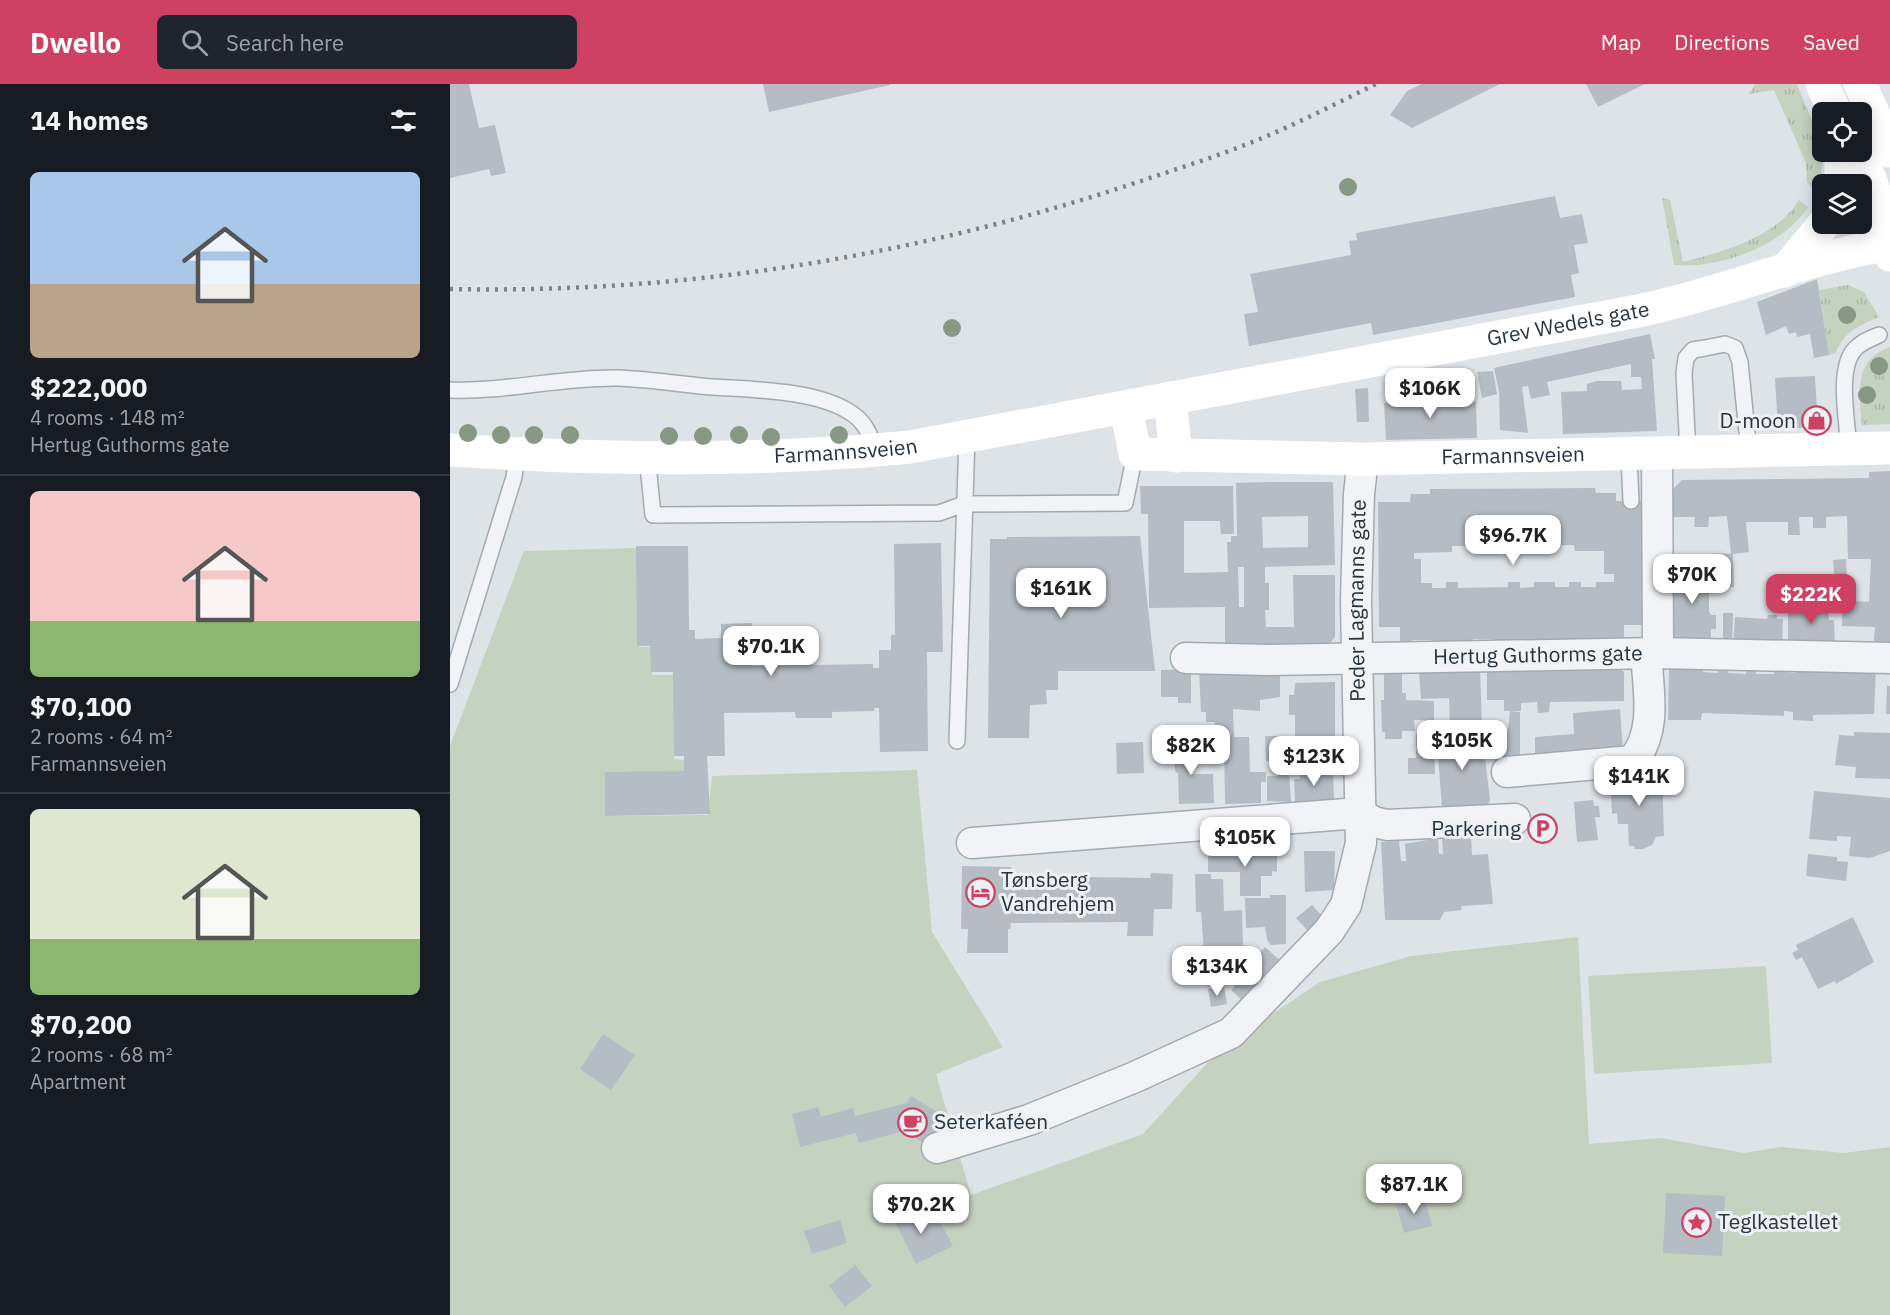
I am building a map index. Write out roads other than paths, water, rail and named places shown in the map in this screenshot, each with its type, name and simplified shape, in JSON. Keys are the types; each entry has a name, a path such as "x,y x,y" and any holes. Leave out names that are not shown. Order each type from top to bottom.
{"main road":[{"path":"1822,84 1830,102"},
{"path":"1860,84 1890,151"},
{"path":"1862,162 1877,198 1889,248"},
{"path":"1785,271 1816,234"},
{"name":"Grev Wedels gate","path":"1170,398 1643,310 1700,298 1785,271 1889,248"},
{"path":"1170,398 1176,456"},
{"name":"Farmannsveien","path":"450,450 517,454 813,456 875,451 967,437 1170,398"},
{"path":"1126,407 1135,454"},
{"name":"Farmannsveien","path":"1135,454 1363,459 1890,448"}],"street":[{"path":"1507,772 1632,761 1641,752 1648,736 1658,454"},
{"name":"Peder Lagmanns gate","path":"937,1149 1029,1119 1135,1077 1230,1034 1329,931 1346,905 1361,843 1358,530 1363,459"},
{"name":"Hertug Guthorms gate","path":"1186,658 1359,658 1652,653 1890,658"},
{"path":"972,843 1359,813 1374,822 1387,825 1515,819"}],"lane":[{"path":"1849,450 1845,394 1848,361 1853,351 1862,342 1879,335"},
{"path":"1631,501 1658,454 1684,373 1686,358 1693,350 1725,344 1735,348 1740,362 1749,452"},
{"path":"450,390 478,390 618,378 790,394 822,401 847,410 861,420 869,432 875,451"},
{"path":"957,741 967,437"},
{"path":"450,684 514,477 517,454"},
{"path":"647,456 653,515 939,513 964,504 1125,503 1135,454"}],"railway":[{"path":"450,289 540,289 629,285 717,276 805,264 979,229 1065,205 1238,148 1314,115 1376,84"}],"place":[{"name":"D-moon","path":"1817,421"},
{"name":"Parkering","path":"1542,829"},
{"name":"Tønsberg Vandrehjem","path":"980,892"},
{"name":"Seterkaféen","path":"913,1122"},
{"name":"Teglkastellet","path":"1697,1222"}]}
